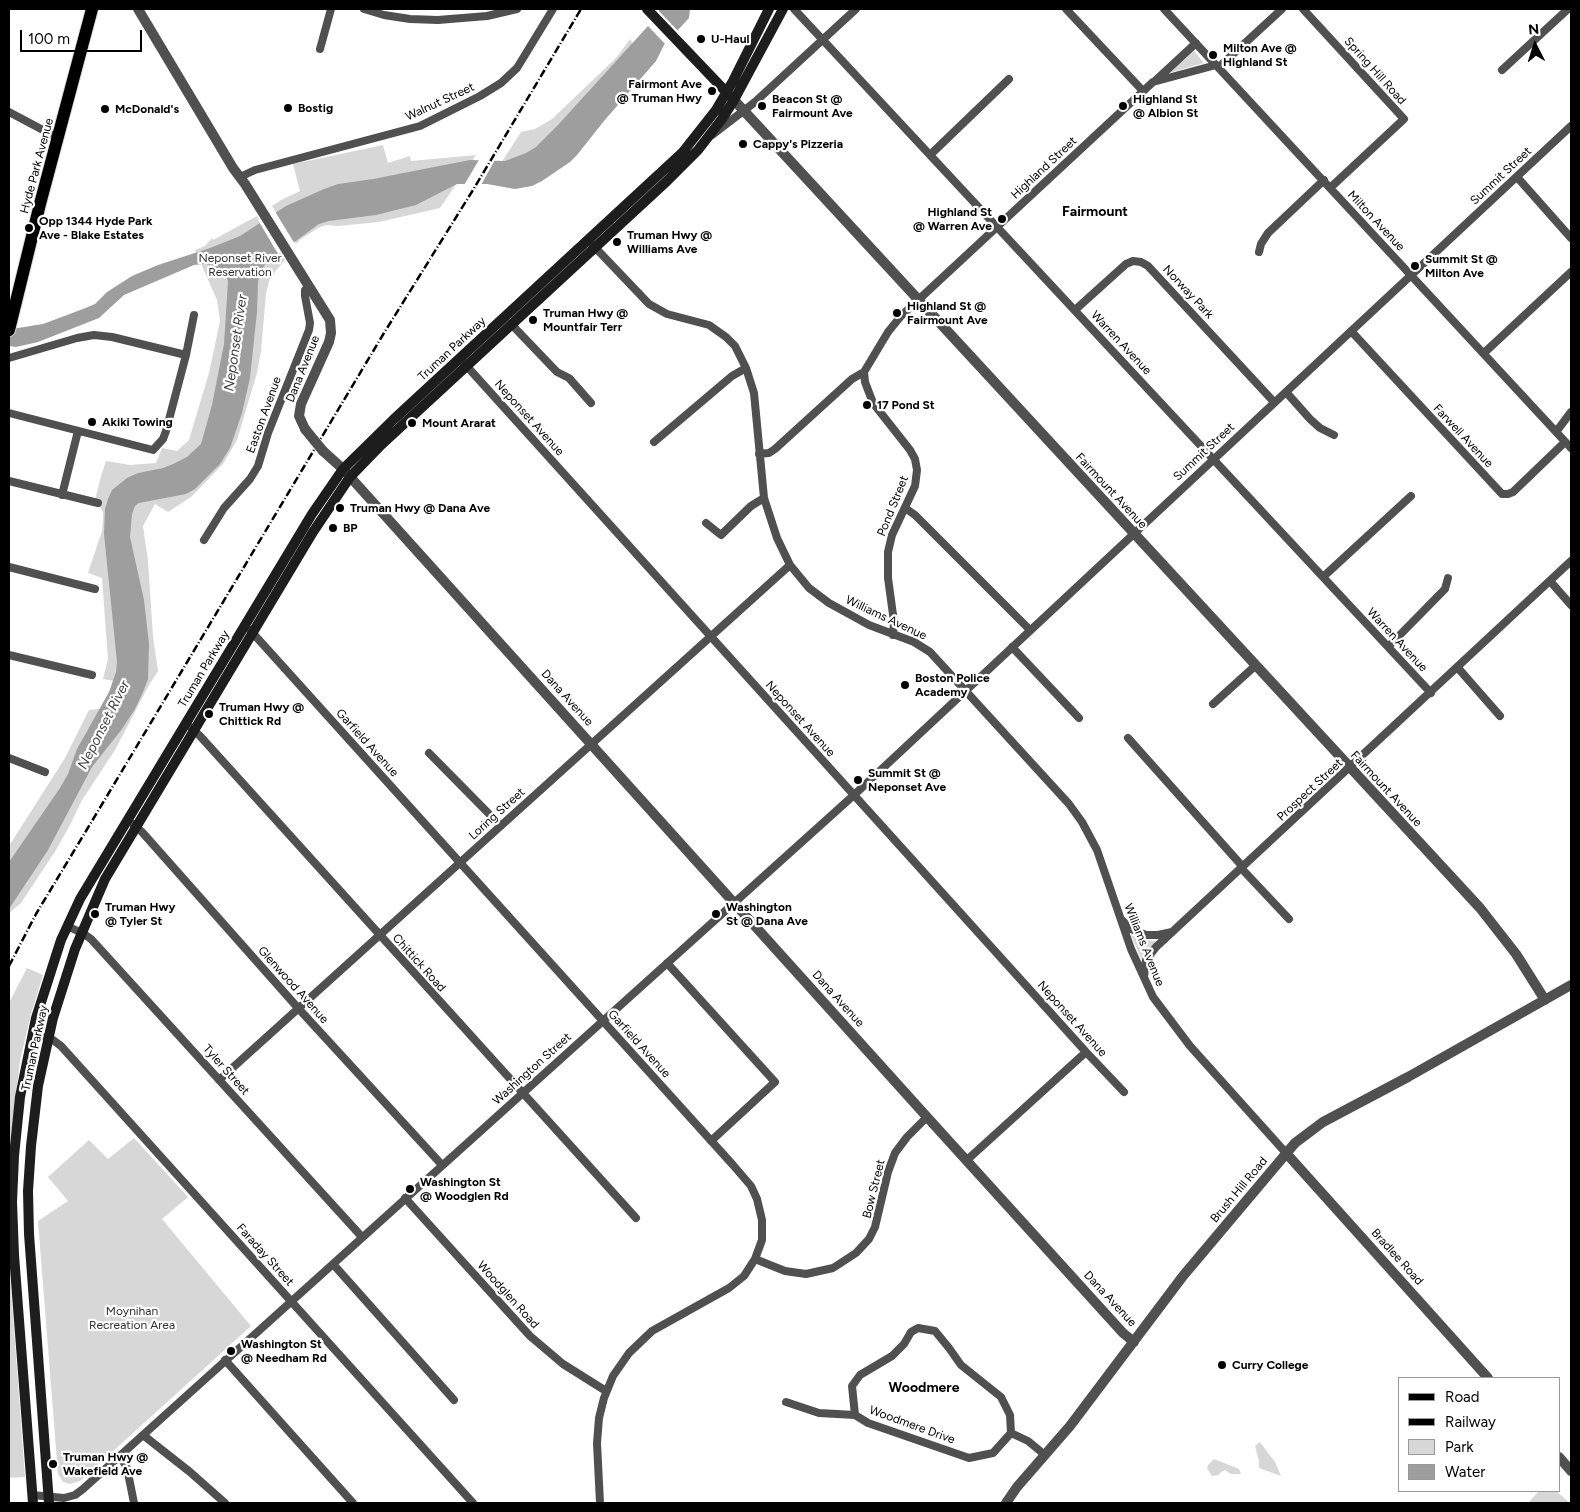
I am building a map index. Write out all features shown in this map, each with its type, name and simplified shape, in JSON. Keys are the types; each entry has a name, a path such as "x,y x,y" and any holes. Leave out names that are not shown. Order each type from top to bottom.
{"main road":[{"name":"Hyde Park Avenue","path":"9,330 92,9"},
{"name":"Truman Parkway","path":"32,1499 14,1255 12,1202 14,1156 18,1113 32,1033 50,970 87,886 131,823 248,629 313,532 347,473 394,418 512,325 682,152 711,118 769,9"},
{"name":"Truman Parkway","path":"464,363 592,243 679,170 707,139 734,100 783,9"},
{"name":"Fairmount Avenue","path":"649,11 734,100"},
{"name":"Truman Parkway","path":"49,1500 28,1213 33,1124 38,1086 48,1038 61,990 81,932 131,823"}],"street":[{"name":"Dana Avenue","path":"138,9 240,177 328,316 331,333 327,347 301,404 299,416 305,429 323,451 347,473 1122,1332 1134,1342"},
{"path":"320,49 331,9"},
{"path":"364,9 384,15 410,19 438,20 479,17 517,9"},
{"name":"Walnut Street","path":"240,177 255,170 413,129 480,96 501,82 517,68 553,9"},
{"name":"Warren Avenue","path":"794,9 1431,693"},
{"path":"707,139 744,111 856,9"},
{"path":"1066,9 1143,91"},
{"name":"Milton Avenue","path":"1164,9 1571,448"},
{"name":"Highland Street","path":"1153,82 1218,66 1282,9"},
{"name":"Spring Hill Road","path":"1303,9 1404,119 1330,188"},
{"path":"1502,70 1568,9"},
{"name":"Highland Street","path":"760,454 769,453 775,449 852,379 864,372 892,327 918,300 1196,43"},
{"path":"930,155 1008,79"},
{"name":"Fairmount Avenue","path":"734,100 1484,913 1519,958 1545,1000"},
{"path":"9,112 58,138"},
{"name":"Summit Street","path":"854,795 1571,126"},
{"path":"1517,177 1571,238"},
{"path":"1259,252 1261,244 1268,233 1324,180"},
{"name":"Williams Avenue","path":"592,243 649,304 668,314 709,325 726,336 738,352 746,368 755,400 764,498 777,538 790,565 809,588 829,603 869,625 914,642 930,652 1064,799 1078,816 1097,850 1120,918 1144,979 1156,1001 1180,1034 1286,1154"},
{"name":"Norway Park","path":"1075,310 1126,264 1133,261 1141,262 1148,266 1274,402"},
{"path":"1484,353 1571,272"},
{"name":"Easton Avenue","path":"204,540 227,503 250,479 258,466 268,433 309,330 310,323 305,296 305,290 309,286"},
{"path":"9,413 153,450 163,439 166,431 186,355 194,315"},
{"path":"512,325 558,372 569,378 591,403"},
{"name":"Farwell Avenue","path":"1351,331 1502,494 1513,492 1565,442"},
{"path":"9,358 77,338 94,335 112,337 186,355"},
{"name":"Neponset Avenue","path":"464,363 1124,1092"},
{"path":"654,442 732,376 746,368"},
{"name":"Pond Street","path":"864,372 865,382 873,403 907,445 915,459 917,480 890,540 887,558 894,622 893,635"},
{"path":"1286,392 1320,428 1334,435"},
{"path":"1556,432 1571,412"},
{"path":"62,495 78,431"},
{"path":"9,481 98,503"},
{"path":"1323,577 1411,496"},
{"path":"706,523 721,535 751,506 764,498"},
{"path":"905,508 915,514 1030,630"},
{"name":"Prospect Street","path":"1144,979 1145,965 1149,956 1174,931 1571,562"},
{"name":"Loring Street","path":"219,1080 790,565"},
{"path":"9,567 95,589"},
{"path":"1388,647 1445,590 1448,578"},
{"path":"1550,581 1571,605"},
{"name":"Garfield Avenue","path":"248,629 747,1181 757,1198 763,1233 755,1260 744,1276 734,1284 646,1335 620,1363 606,1391 600,1412 597,1434 600,1503"},
{"path":"1012,647 1079,718"},
{"path":"9,655 92,676"},
{"path":"1214,704 1255,666"},
{"path":"1458,668 1500,716"},
{"name":"Chittick Road","path":"190,727 636,1218"},
{"path":"1128,738 1289,919"},
{"path":"428,752 501,826"},
{"path":"9,758 45,772"},
{"name":"Washington Street","path":"32,1499 49,1500 75,1495 854,795"},
{"name":"Glenwood Avenue","path":"131,823 442,1166"},
{"path":"1120,918 1131,929 1141,934 1158,935 1174,931"},
{"name":"Tyler Street","path":"68,926 91,939 362,1237"},
{"path":"667,963 775,1082 711,1141"},
{"name":"Brush Hill Road","path":"1006,1503 1070,1426 1188,1270 1298,1140 1323,1122 1408,1077 1571,985"},
{"name":"Faraday Street","path":"32,1033 48,1038 61,1046 473,1503"},
{"path":"967,1160 1086,1052"},
{"name":"Bow Street","path":"755,1260 785,1271 806,1274 833,1268 856,1253 870,1239 875,1228 888,1172 895,1153 907,1137 927,1117"},
{"name":"Bradlee Road","path":"1286,1154 1487,1377"},
{"name":"Woodglen Road","path":"406,1198 530,1336 563,1364 606,1391"},
{"path":"333,1264 454,1400"},
{"name":"Woodmere Drive","path":"918,1328 935,1331 950,1348 961,1365 1001,1397 1010,1415 1011,1433 993,1452 969,1458 868,1423 855,1416 852,1386 860,1375 892,1356 904,1344 910,1332 918,1328"},
{"path":"225,1360 354,1503"},
{"path":"786,1402 819,1413 855,1416"},
{"path":"1011,1433 1028,1441 1046,1454"},
{"path":"142,1435 190,1472 224,1503"},
{"path":"120,1456 127,1468 134,1503"},
{"path":"1560,1458 1571,1471"}],"green space":[{"path":"648,26 657,36 570,137 494,174 521,132 535,129 552,119 617,57 630,39 634,45"},
{"path":"1194,51 1204,63 1169,73"},
{"name":"Neponset River Reservation","path":"383,145 388,163 410,156 411,161 476,155 440,208 379,222 338,226 326,225 318,228 296,244 272,206 300,191 293,164"},
{"name":"Neponset River Reservation","path":"257,216 285,260 269,281 257,373 237,440 223,464 191,497 168,512 155,504 143,526 158,671 115,750 82,800 56,850 21,903 9,913 9,846 65,758 89,710 105,708 119,682 103,679 108,659 102,578 88,573 102,531 103,512 95,500 106,461 130,465 156,463 162,448 177,451 189,440 209,373 220,321 217,300 195,250 205,246 212,238 213,240"},
{"path":"1131,935 1143,940 1156,941 1142,960"},
{"path":"27,968 43,975 31,1014 20,1061 9,1152 9,1003"},
{"name":"Moynihan Recreation Area","path":"134,1138 188,1197 162,1219 251,1326 80,1481 70,1484 63,1482 58,1474 38,1221 68,1201 48,1177 89,1140 108,1159"},
{"path":"9,1261 25,1477 9,1478"},
{"path":"1260,1442 1275,1462 1281,1476 1259,1468 1255,1446"},
{"path":"1214,1459 1239,1469 1241,1474 1231,1474 1225,1470 1219,1475 1212,1476 1207,1468"},
{"path":"1538,1492 1557,1492 1570,1503 1528,1503"}],"water":[{"name":"Neponset River","path":"660,9 690,9 689,18 664,45 656,61 577,155 542,181 532,186 515,189 487,184 457,184 416,205 376,215 319,224 267,262 261,270 258,281 257,312 250,378 242,413 230,448 220,464 195,489 186,494 139,503 135,506 132,514 130,537 144,600 149,644 148,679 143,692 122,729 92,767 48,850 9,909 9,862 68,774 77,749 109,692 116,672 117,662 104,534 105,509 108,499 112,490 127,478 138,473 173,464 187,457 201,444 212,405 224,344 228,281 224,273 212,265 194,265 124,295 99,318 38,342 16,347 9,346 9,326 18,328 43,324 95,304 107,292 132,276 240,236 286,206 338,184 470,160 505,161 526,153 536,147 558,125 648,26"}],"pier":[{"path":"657,9 679,32 667,46 647,25"},
{"path":"480,158 496,158 480,187 463,187"},
{"path":"274,210 295,244 278,254 258,220"}],"railway":[{"path":"9,966 36,914 384,333 473,190 581,9"}],"place":[{"name":"U-Haul","path":"701,39"},
{"name":"Milton Ave @ Highland St","path":"1213,55"},
{"name":"Fairmont Ave @ Truman Hwy","path":"712,91"},
{"name":"Beacon St @ Fairmount Ave","path":"762,106"},
{"name":"Highland St @ Albion St","path":"1123,106"},
{"name":"Bostig","path":"288,108"},
{"name":"McDonald's","path":"105,109"},
{"name":"Cappy's Pizzeria","path":"743,144"},
{"name":"Highland St @ Warren Ave","path":"1002,219"},
{"name":"Opp 1344 Hyde Park Ave - Blake Estates","path":"29,228"},
{"name":"Truman Hwy @ Williams Ave","path":"617,242"},
{"name":"Summit St @ Milton Ave","path":"1415,266"},
{"name":"Highland St @ Fairmount Ave","path":"897,313"},
{"name":"Truman Hwy @ Mountfair Terr","path":"533,320"},
{"name":"17 Pond St","path":"867,405"},
{"name":"Akiki Towing","path":"92,422"},
{"name":"Mount Ararat","path":"412,423"},
{"name":"Truman Hwy @ Dana Ave","path":"340,508"},
{"name":"BP","path":"333,528"},
{"name":"Boston Police Academy","path":"905,685"},
{"name":"Truman Hwy @ Chittick Rd","path":"209,714"},
{"name":"Summit St @ Neponset Ave","path":"858,780"},
{"name":"Truman Hwy @ Tyler St","path":"95,914"},
{"name":"Washington St @ Dana Ave","path":"716,914"},
{"name":"Washington St @ Woodglen Rd","path":"410,1189"},
{"name":"Washington St @ Needham Rd","path":"231,1351"},
{"name":"Curry College","path":"1222,1365"},
{"name":"Truman Hwy @ Wakefield Ave","path":"53,1464"}],"district":[{"name":"Fairmount","path":"1095,212"},
{"name":"Woodmere","path":"924,1388"}]}
